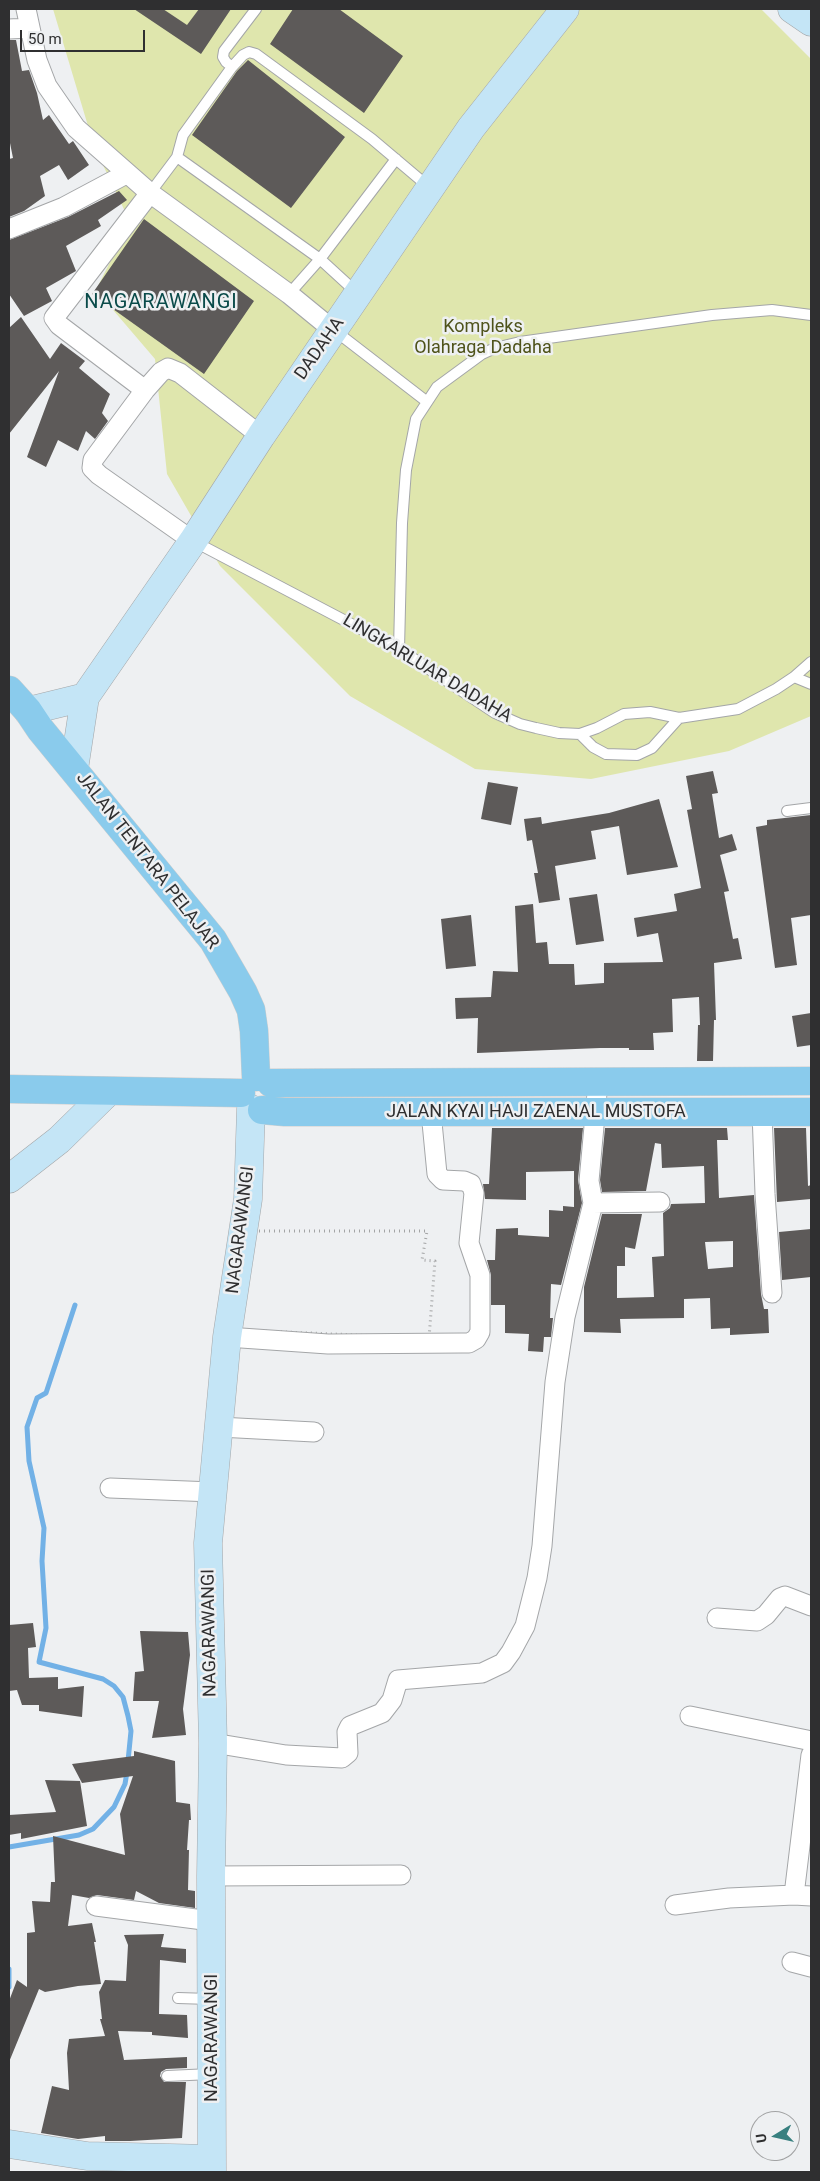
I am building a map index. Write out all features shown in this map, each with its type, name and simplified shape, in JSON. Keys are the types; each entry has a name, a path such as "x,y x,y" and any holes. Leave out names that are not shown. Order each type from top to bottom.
{"main road":[{"name":"DADAHA","path":"74,769 85,697 193,541 261,436 471,128 565,9"},
{"path":"792,9 811,22"},
{"name":"JALAN TENTARA PELAJAR","path":"9,690 213,940 243,992 251,1010 254,1031 256,1094"},
{"path":"28,711 85,697"},
{"name":"JALAN KYAI HAJI ZAENAL MUSTOFA","path":"9,1089 256,1094 598,1082 811,1081"},
{"path":"9,1179 59,1140 108,1092"},
{"name":"JALAN KYAI HAJI ZAENAL MUSTOFA","path":"256,1094 431,1112 811,1112"},
{"name":"NAGARAWANGI","path":"212,2165 211,1876 213,1743 208,1543 227,1337 248,1199 256,1094"},
{"path":"9,2144 87,2156 118,2165 212,2165"}],"street":[{"path":"26,9 36,60 47,86 76,128 126,174 150,193 289,294 333,330"},
{"path":"9,29 29,28"},
{"path":"9,229 64,208 126,174"},
{"path":"145,390 59,325 54,318 150,193"},
{"path":"193,541 99,475 92,466 95,456 145,390 163,370 173,369 261,436"},
{"path":"213,1743 286,1755 342,1758 348,1753 348,1729 354,1724 382,1713 392,1700 398,1680 482,1673 503,1663 511,1652 525,1626 537,1578 542,1546 556,1382 565,1317 593,1203 589,1182 598,1082"},
{"path":"227,1337 328,1344 469,1343 476,1339 480,1332 480,1275 469,1243 474,1193 470,1184 464,1181 443,1180 437,1174 431,1112"},
{"path":"762,1112 765,1194 772,1293"},
{"path":"593,1203 660,1202"},
{"path":"219,1427 314,1432"},
{"path":"110,1488 213,1492"},
{"path":"717,1618 757,1621 766,1615 780,1598 785,1596 811,1606"},
{"path":"690,1716 808,1740 811,1743"},
{"path":"675,1905 729,1898 802,1895 811,1754"},
{"path":"211,1876 401,1875"},
{"path":"96,1906 211,1920"},
{"path":"792,1962 811,1967"}],"lane":[{"path":"232,67 222,57 224,51 256,9"},
{"path":"150,193 177,157 183,136 232,67 249,52 256,54 396,159 430,188"},
{"path":"177,157 320,259 358,295"},
{"path":"289,294 320,259 396,159"},
{"path":"400,649 402,523 406,470 416,419 426,401 437,387 470,361 495,348 520,342 712,315 772,310 811,315"},
{"path":"333,330 426,401"},
{"name":"LINGKARLUAR DADAHA","path":"193,541 400,649 495,713 520,724 559,733 580,734 597,728 624,714 650,712 679,718 738,709 776,689 811,662"},
{"path":"794,677 811,684"},
{"path":"580,734 593,747 606,754 637,754 652,748 679,718"},
{"path":"787,810 811,808"},
{"path":"178,1998 211,1999"},
{"path":"167,2076 212,2074"}],"path":[{"path":"254,1230 427,1231 422,1260 435,1261 429,1338 237,1330 254,1230"}],"green space":[{"name":"Kompleks Olahraga Dadaha","path":"53,9 761,9 811,59 811,716 729,751 591,779 475,769 350,696 220,566 167,474 155,359 96,290 130,222 94,146"}],"building":[{"path":"134,9 163,9 187,25 199,9 231,9 201,54"},
{"path":"293,9 339,9 403,56 364,113 270,44"},
{"path":"9,40 16,40 22,71 29,70 37,93 43,120 49,115 69,144 73,141 89,165 68,180 59,165 40,176 45,196 24,211 9,217 9,159 13,158 9,138"},
{"path":"248,60 345,137 291,208 192,135 237,71"},
{"path":"119,191 127,200 98,220 101,226 66,246 76,271 46,288 52,301 24,316 9,294 9,240 68,217"},
{"path":"144,219 254,301 204,374 92,294"},
{"path":"21,317 50,359 61,343 85,361 79,368 110,394 102,413 108,421 95,439 86,431 78,451 58,440 46,467 27,457 59,371 9,434 9,328"},
{"path":"713,771 718,793 712,794 719,838 732,834 737,850 720,855 729,891 724,892 733,939 738,938 742,959 714,963 716,1020 714,1020 713,1061 697,1061 698,1025 700,1025 699,997 672,999 673,1032 653,1033 654,1050 600,1048 477,1053 478,1018 456,1019 455,998 491,997 493,971 518,972 515,906 533,904 536,943 547,942 549,964 574,964 575,985 604,983 604,963 663,962 658,933 637,937 634,918 677,911 674,894 701,888 687,810 692,809 686,776"},
{"path":"488,782 518,787 511,825 481,819"},
{"path":"659,799 678,867 627,875 619,826 591,831 596,859 555,866 560,900 539,903 534,873 538,873 532,840 527,841 524,819 541,817 542,824 609,813"},
{"path":"811,815 811,915 791,918 797,965 775,968 756,827 767,825 767,820"},
{"path":"597,894 604,941 576,945 569,898"},
{"path":"471,915 476,966 446,969 441,919"},
{"path":"811,1013 811,1045 797,1047 792,1016"},
{"path":"492,1128 583,1128 578,1180 582,1203 561,1285 551,1284 550,1318 553,1318 551,1337 544,1337 543,1352 528,1351 529,1334 505,1333 505,1305 491,1305 491,1275 487,1260 495,1260 496,1229 518,1228 518,1235 549,1237 549,1210 563,1211 563,1206 574,1207 574,1171 526,1172 526,1200 485,1199 483,1184 489,1184"},
{"path":"605,1128 727,1128 728,1140 717,1140 719,1198 754,1195 761,1294 764,1309 768,1309 769,1333 730,1335 730,1328 711,1329 710,1298 684,1299 684,1318 620,1319 621,1333 584,1332 584,1287 602,1214 642,1214 635,1249 625,1247 625,1266 617,1266 617,1298 654,1297 652,1257 664,1256 663,1213 670,1208 671,1204 705,1203 704,1166 662,1168 661,1144 655,1143 646,1191 602,1192 600,1180","holes":["733,1241 733,1267 708,1269 705,1242"]},
{"path":"774,1128 806,1128 808,1186 811,1185 811,1199 777,1202"},
{"path":"811,1229 811,1277 782,1280 779,1232"},
{"path":"33,1623 36,1647 28,1648 29,1678 58,1677 58,1689 84,1686 82,1717 39,1711 39,1705 22,1705 17,1690 9,1691 9,1625"},
{"path":"140,1631 188,1632 190,1655 183,1709 186,1735 152,1738 159,1701 133,1701 135,1672 144,1671"},
{"path":"134,1751 175,1761 176,1802 190,1804 191,1820 189,1820 187,1850 189,1850 188,1890 195,1891 195,1908 159,1903 136,1891 134,1900 97,1895 89,1898 72,1895 68,1926 92,1923 101,1984 45,1992 39,1989 9,2062 9,2001 17,1980 27,1987 27,1933 35,1932 32,1901 50,1902 51,1882 55,1882 53,1836 125,1855 120,1814 133,1776 82,1783 72,1764 134,1756"},
{"path":"45,1780 80,1781 87,1826 21,1839 21,1833 9,1835 9,1815 56,1812"},
{"path":"164,1934 161,1947 186,1949 186,1963 160,1960 159,2014 187,2015 188,2038 152,2035 152,2032 118,2031 124,2060 187,2057 187,2068 166,2069 161,2072 160,2076 164,2082 186,2082 182,2138 105,2141 105,2136 78,2139 41,2133 52,2086 69,2090 67,2053 69,2039 105,2036 100,2019 102,2019 99,1992 105,1980 126,1981 128,1945 124,1935"}],"waterway":[{"path":"75,1305 46,1393 37,1398 27,1427 29,1461 44,1528 42,1561 46,1628 39,1662 103,1679 114,1686 123,1697 131,1731 128,1761"},
{"path":"9,1847 79,1835 93,1829 114,1807 125,1784 127,1772"},
{"path":"9,1969 9,1987"}],"district":[{"name":"NAGARAWANGI","path":"161,303"}]}
